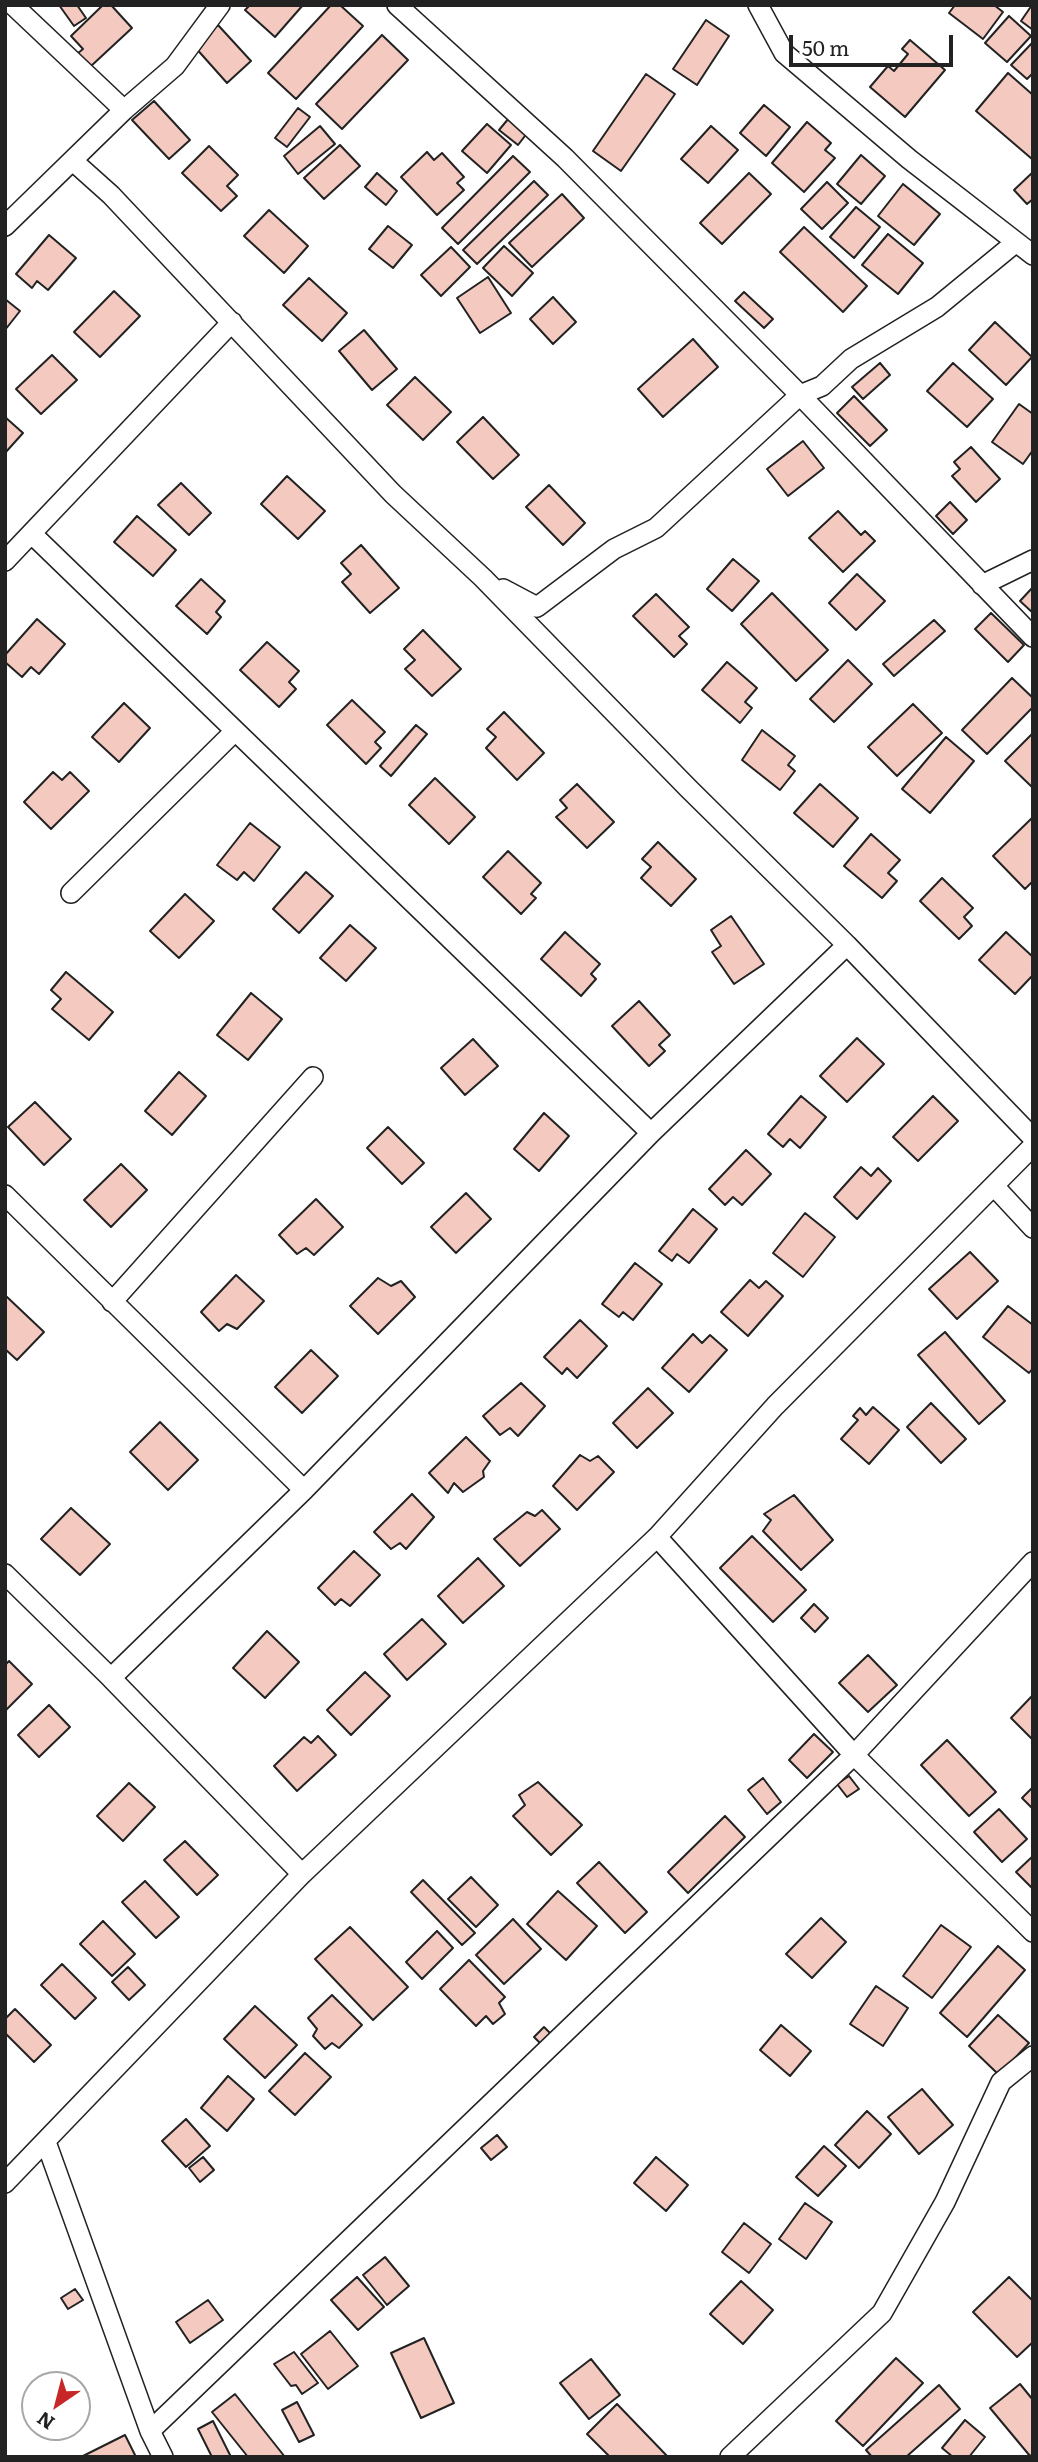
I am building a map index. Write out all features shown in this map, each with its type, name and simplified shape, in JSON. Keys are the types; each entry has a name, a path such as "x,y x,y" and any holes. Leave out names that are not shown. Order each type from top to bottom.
{"street":[{"path":"13,5 124,110"},
{"path":"5,226 124,110 175,66 220,5"},
{"path":"397,5 565,158 800,395 1033,637"},
{"path":"758,5 784,53 909,159 1033,255"},
{"path":"73,161 111,195 384,484 483,578 688,788 847,945 1033,1138"},
{"path":"483,578 537,607 614,548 656,528 800,395 822,386 851,359 937,307 1015,243"},
{"path":"5,561 232,322"},
{"path":"32,534 651,1133"},
{"path":"982,585 1033,559"},
{"path":"71,893 234,732"},
{"path":"111,1678 304,1490 651,1133 847,945"},
{"path":"112,1302 313,1077"},
{"path":"5,2183 302,1874 657,1537 775,1406 1033,1146"},
{"path":"994,1186 1033,1228"},
{"path":"5,1195 304,1490"},
{"path":"657,1537 853,1755 1033,1931"},
{"path":"150,2431 853,1755 1033,1562"},
{"path":"5,1574 111,1678 302,1874"},
{"path":"730,2457 882,2313 945,2202 1000,2082 1033,2056"},
{"path":"46,2142 150,2431 163,2457"}],"building":[{"path":"59,5 77,5 86,18 74,26"},
{"path":"103,5 111,5 132,28 90,67 77,54 83,49 71,36"},
{"path":"250,5 303,5 275,37 245,10"},
{"path":"331,5 340,5 363,26 296,99 268,73"},
{"path":"955,5 994,5 1003,12 983,39 949,13"},
{"path":"1033,5 1033,30 1021,21"},
{"path":"1009,16 1031,36 1007,62 985,43"},
{"path":"706,20 729,36 697,85 673,69"},
{"path":"218,25 251,61 227,83 194,46"},
{"path":"382,35 408,60 342,129 316,104"},
{"path":"910,40 945,70 905,117 870,87 888,66 894,71 908,54 902,49"},
{"path":"1033,42 1033,73 1027,79 1011,65"},
{"path":"1008,73 1033,95 1032,159 976,111"},
{"path":"646,74 675,94 621,171 593,151"},
{"path":"154,101 190,140 169,159 132,120"},
{"path":"764,105 790,127 766,156 740,133"},
{"path":"298,108 310,117 287,147 275,138"},
{"path":"509,118 528,132 518,145 499,130"},
{"path":"807,122 831,143 825,150 835,158 804,192 772,163"},
{"path":"487,124 511,145 487,173 462,151"},
{"path":"320,126 335,144 298,174 284,156"},
{"path":"711,126 738,150 708,183 681,159"},
{"path":"340,145 360,166 324,199 304,178"},
{"path":"209,146 238,175 227,186 237,196 221,211 182,173"},
{"path":"427,152 434,160 442,153 464,177 457,183 464,190 437,215 401,177"},
{"path":"861,155 885,176 861,204 837,184"},
{"path":"513,156 530,172 458,244 442,228"},
{"path":"1033,172 1033,199 1027,204 1014,190"},
{"path":"377,173 397,191 386,205 365,187"},
{"path":"749,173 771,194 722,244 700,223"},
{"path":"534,181 548,195 477,264 463,250"},
{"path":"827,182 848,203 822,229 801,209"},
{"path":"903,184 940,214 914,245 878,216"},
{"path":"562,194 584,218 532,267 509,243"},
{"path":"856,207 880,227 854,258 830,237"},
{"path":"269,210 308,246 284,273 244,236"},
{"path":"388,226 412,245 393,268 369,249"},
{"path":"804,227 867,286 843,312 780,252"},
{"path":"888,234 923,263 898,294 862,265"},
{"path":"49,235 76,258 48,290 37,281 32,288 16,274"},
{"path":"504,246 533,273 512,296 483,268"},
{"path":"451,247 470,267 441,296 421,275"},
{"path":"488,277 511,313 480,333 457,298"},
{"path":"309,278 347,313 322,341 283,305"},
{"path":"114,291 140,316 100,357 74,332"},
{"path":"744,292 773,319 764,328 735,301"},
{"path":"553,297 576,322 553,344 530,319"},
{"path":"5,299 20,311 5,330"},
{"path":"995,322 1032,357 1006,385 969,350"},
{"path":"364,330 397,369 372,390 339,351"},
{"path":"693,339 718,367 663,417 638,389"},
{"path":"52,355 77,380 41,414 16,389"},
{"path":"880,363 890,375 863,399 852,387"},
{"path":"953,363 993,399 967,427 927,391"},
{"path":"415,377 451,412 423,440 387,405"},
{"path":"854,396 887,430 870,446 837,413"},
{"path":"1019,404 1033,414 1033,450 1023,464 992,442"},
{"path":"5,417 23,433 5,453"},
{"path":"483,417 519,455 493,479 457,442"},
{"path":"803,441 824,468 788,496 767,469"},
{"path":"971,447 1000,479 976,502 952,476 960,469 954,462"},
{"path":"287,476 325,511 298,539 261,504"},
{"path":"181,483 211,513 189,535 158,505"},
{"path":"549,485 585,523 563,545 526,507"},
{"path":"950,502 967,520 953,534 936,516"},
{"path":"838,511 861,535 865,531 875,541 843,572 809,538"},
{"path":"137,516 176,550 153,576 114,542"},
{"path":"361,545 399,588 370,613 342,582 351,574 341,563"},
{"path":"733,559 759,581 732,611 707,589"},
{"path":"857,574 885,601 856,630 829,603"},
{"path":"201,579 225,601 216,612 221,617 207,634 176,606"},
{"path":"1033,587 1033,613 1020,601"},
{"path":"772,593 828,650 796,681 741,624"},
{"path":"656,594 689,627 679,636 687,644 674,657 633,616"},
{"path":"991,613 1024,645 1008,662 975,629"},
{"path":"37,619 65,644 39,674 31,667 22,677 5,662 5,655"},
{"path":"934,620 945,631 894,676 883,664"},
{"path":"423,630 461,669 432,696 405,669 415,660 404,649"},
{"path":"267,642 299,671 289,682 296,689 279,707 240,670"},
{"path":"848,660 872,684 834,722 810,699"},
{"path":"727,662 757,688 745,702 752,708 740,723 702,690"},
{"path":"1012,678 1033,698 1033,707 987,754 962,730"},
{"path":"352,700 385,732 375,742 381,748 366,764 327,725"},
{"path":"124,703 150,728 119,762 92,737"},
{"path":"913,704 942,733 897,776 868,747"},
{"path":"504,712 544,753 517,780 486,748 496,737 487,729"},
{"path":"416,725 427,734 391,776 380,766"},
{"path":"762,730 795,756 788,765 795,771 780,790 742,760"},
{"path":"1033,733 1033,788 1005,761"},
{"path":"946,737 974,761 930,813 902,789"},
{"path":"53,772 62,780 70,772 89,791 51,829 24,802"},
{"path":"435,778 475,817 449,844 409,805"},
{"path":"577,784 614,822 587,848 556,817 567,808 560,800"},
{"path":"820,784 858,818 833,847 794,813"},
{"path":"1033,817 1033,881 1025,889 993,856"},
{"path":"250,823 280,847 254,881 244,872 237,880 217,865"},
{"path":"871,834 900,860 888,873 897,881 882,898 844,866"},
{"path":"658,842 696,879 671,906 641,878 651,867 642,859"},
{"path":"508,851 541,883 531,894 536,898 521,914 483,877"},
{"path":"306,872 333,896 299,933 273,909"},
{"path":"942,878 973,908 964,917 972,926 959,939 920,901"},
{"path":"185,894 214,921 179,958 150,931"},
{"path":"731,916 764,964 734,984 712,952 721,946 711,930"},
{"path":"350,925 376,948 346,981 320,958"},
{"path":"565,932 600,964 591,974 596,979 581,996 541,959"},
{"path":"1006,932 1033,957 1033,975 1015,994 979,960"},
{"path":"66,972 113,1012 89,1040 52,1009 61,999 51,990"},
{"path":"251,993 282,1019 248,1060 217,1035"},
{"path":"639,1001 670,1035 659,1045 665,1051 649,1066 612,1026"},
{"path":"857,1038 884,1064 847,1102 820,1076"},
{"path":"473,1039 498,1066 465,1095 441,1068"},
{"path":"179,1072 206,1096 172,1135 145,1111"},
{"path":"801,1096 826,1117 800,1148 790,1139 783,1147 768,1134"},
{"path":"933,1096 958,1121 918,1161 893,1137"},
{"path":"35,1102 71,1139 44,1165 8,1127"},
{"path":"544,1113 569,1136 539,1171 514,1149"},
{"path":"388,1127 424,1163 402,1184 367,1148"},
{"path":"746,1150 771,1174 742,1205 733,1197 725,1205 709,1189"},
{"path":"121,1164 147,1190 111,1227 84,1200"},
{"path":"861,1167 871,1176 878,1168 891,1181 857,1219 834,1197"},
{"path":"466,1193 491,1219 456,1253 431,1227"},
{"path":"316,1199 343,1227 314,1255 306,1248 297,1254 279,1235"},
{"path":"693,1209 717,1229 689,1263 677,1254 672,1261 659,1251"},
{"path":"805,1213 835,1237 803,1277 773,1253"},
{"path":"970,1252 998,1281 957,1319 929,1289"},
{"path":"635,1263 662,1284 633,1320 623,1312 619,1317 602,1304"},
{"path":"236,1275 264,1301 237,1329 227,1324 219,1331 201,1312"},
{"path":"378,1278 391,1286 401,1281 415,1297 378,1334 350,1306"},
{"path":"750,1280 759,1288 766,1281 783,1296 748,1336 721,1312"},
{"path":"7,1297 44,1332 17,1360 5,1349"},
{"path":"1008,1306 1033,1325 1033,1368 1029,1373 983,1337"},
{"path":"580,1320 607,1346 577,1378 567,1368 562,1374 544,1357"},
{"path":"945,1332 1005,1401 979,1424 918,1355"},
{"path":"693,1334 702,1343 710,1335 727,1350 689,1392 662,1368"},
{"path":"311,1350 338,1376 302,1413 275,1387"},
{"path":"521,1383 545,1406 518,1436 510,1428 500,1435 483,1416"},
{"path":"648,1388 673,1413 637,1448 613,1423"},
{"path":"931,1403 966,1439 941,1463 907,1427"},
{"path":"873,1407 899,1430 869,1464 841,1439 858,1420 853,1416 860,1408 866,1415"},
{"path":"160,1422 198,1460 168,1490 130,1452"},
{"path":"466,1437 490,1461 483,1471 484,1477 463,1492 454,1483 448,1493 429,1473"},
{"path":"580,1455 590,1461 598,1456 614,1472 577,1510 553,1486"},
{"path":"412,1494 434,1517 406,1549 400,1543 391,1549 374,1532"},
{"path":"794,1495 833,1540 801,1570 763,1531 771,1520 764,1514"},
{"path":"71,1508 110,1544 80,1575 41,1539"},
{"path":"542,1510 560,1529 520,1566 494,1539 527,1512 535,1516"},
{"path":"752,1536 806,1590 773,1622 720,1568"},
{"path":"354,1551 380,1575 350,1606 341,1599 335,1605 318,1588"},
{"path":"478,1558 504,1586 463,1623 438,1596"},
{"path":"814,1604 828,1618 815,1632 801,1618"},
{"path":"422,1619 446,1644 407,1680 384,1654"},
{"path":"267,1631 299,1662 265,1698 233,1668"},
{"path":"868,1655 897,1685 868,1712 839,1683"},
{"path":"9,1661 32,1684 5,1711 5,1665"},
{"path":"365,1672 390,1696 351,1735 327,1710"},
{"path":"1033,1697 1033,1740 1011,1718"},
{"path":"49,1705 70,1727 39,1757 18,1735"},
{"path":"814,1734 833,1752 807,1778 789,1760"},
{"path":"318,1736 336,1755 297,1791 274,1766 304,1737 311,1743"},
{"path":"947,1740 996,1792 969,1816 921,1765"},
{"path":"849,1776 859,1789 847,1797 837,1784"},
{"path":"763,1778 781,1802 767,1814 748,1790"},
{"path":"538,1782 582,1825 551,1855 513,1816 525,1805 519,1795"},
{"path":"129,1783 155,1807 123,1841 97,1816"},
{"path":"1033,1787 1033,1809 1022,1798"},
{"path":"999,1809 1027,1839 1002,1862 974,1832"},
{"path":"725,1816 745,1837 688,1893 668,1872"},
{"path":"185,1841 218,1875 197,1895 164,1860"},
{"path":"1033,1856 1033,1889 1016,1872"},
{"path":"599,1862 647,1912 625,1933 577,1883"},
{"path":"471,1877 498,1905 476,1927 448,1899"},
{"path":"423,1880 475,1933 462,1945 411,1892"},
{"path":"145,1881 179,1917 156,1938 122,1902"},
{"path":"558,1891 597,1926 566,1960 527,1924"},
{"path":"821,1918 846,1942 812,1978 786,1954"},
{"path":"513,1919 541,1949 504,1984 476,1955"},
{"path":"103,1921 135,1954 112,1976 80,1944"},
{"path":"941,1925 971,1947 932,1998 903,1976"},
{"path":"350,1927 408,1987 373,2020 315,1959"},
{"path":"437,1931 453,1948 422,1979 406,1962"},
{"path":"998,1946 1025,1970 967,2037 940,2013"},
{"path":"469,1960 505,1997 499,2003 505,2014 493,2024 486,2016 476,2026 440,1989"},
{"path":"62,1964 96,1998 75,2019 41,1985"},
{"path":"128,1967 145,1985 129,2000 112,1982"},
{"path":"876,1986 908,2008 883,2046 850,2024"},
{"path":"332,1995 362,2025 339,2048 332,2043 325,2049 313,2036 317,2029 308,2018"},
{"path":"255,2006 297,2045 265,2078 224,2039"},
{"path":"15,2009 51,2045 34,2062 5,2033 5,2019"},
{"path":"998,2015 1029,2043 999,2075 969,2046"},
{"path":"781,2025 811,2051 790,2076 760,2050"},
{"path":"544,2027 551,2034 541,2044 534,2037"},
{"path":"305,2053 331,2077 295,2115 269,2091"},
{"path":"228,2076 254,2099 227,2131 201,2108"},
{"path":"922,2089 953,2125 919,2154 888,2117"},
{"path":"867,2111 891,2134 859,2168 835,2145"},
{"path":"186,2119 210,2146 186,2167 162,2141"},
{"path":"497,2135 507,2147 491,2160 481,2148"},
{"path":"824,2146 846,2166 818,2196 796,2177"},
{"path":"203,2157 214,2170 200,2182 189,2168"},
{"path":"656,2157 688,2185 666,2211 634,2183"},
{"path":"805,2203 832,2222 806,2259 779,2239"},
{"path":"744,2223 771,2244 749,2273 722,2252"},
{"path":"385,2257 409,2286 387,2305 363,2275"},
{"path":"357,2277 384,2307 358,2330 331,2300"},
{"path":"1009,2277 1033,2301 1033,2342 1017,2357 973,2312"},
{"path":"741,2281 773,2310 743,2344 710,2314"},
{"path":"75,2289 83,2300 68,2309 61,2298"},
{"path":"208,2300 223,2320 190,2343 176,2322"},
{"path":"330,2331 358,2366 328,2389 301,2354"},
{"path":"424,2338 454,2403 421,2418 391,2353"},
{"path":"294,2352 318,2383 302,2394 296,2385 291,2386 274,2364"},
{"path":"896,2358 923,2383 863,2446 836,2421"},
{"path":"591,2359 620,2395 589,2419 560,2383"},
{"path":"1020,2384 1033,2400 1033,2454 1030,2456 990,2408"},
{"path":"939,2385 960,2409 906,2457 872,2457 866,2450"},
{"path":"235,2394 285,2457 248,2457 212,2412"},
{"path":"297,2402 314,2435 299,2442 282,2410"},
{"path":"617,2404 668,2457 610,2457 587,2434"},
{"path":"965,2420 985,2437 969,2457 953,2457 942,2448"},
{"path":"213,2421 231,2457 212,2457 198,2429"},
{"path":"125,2435 136,2457 83,2457 83,2456"}]}
